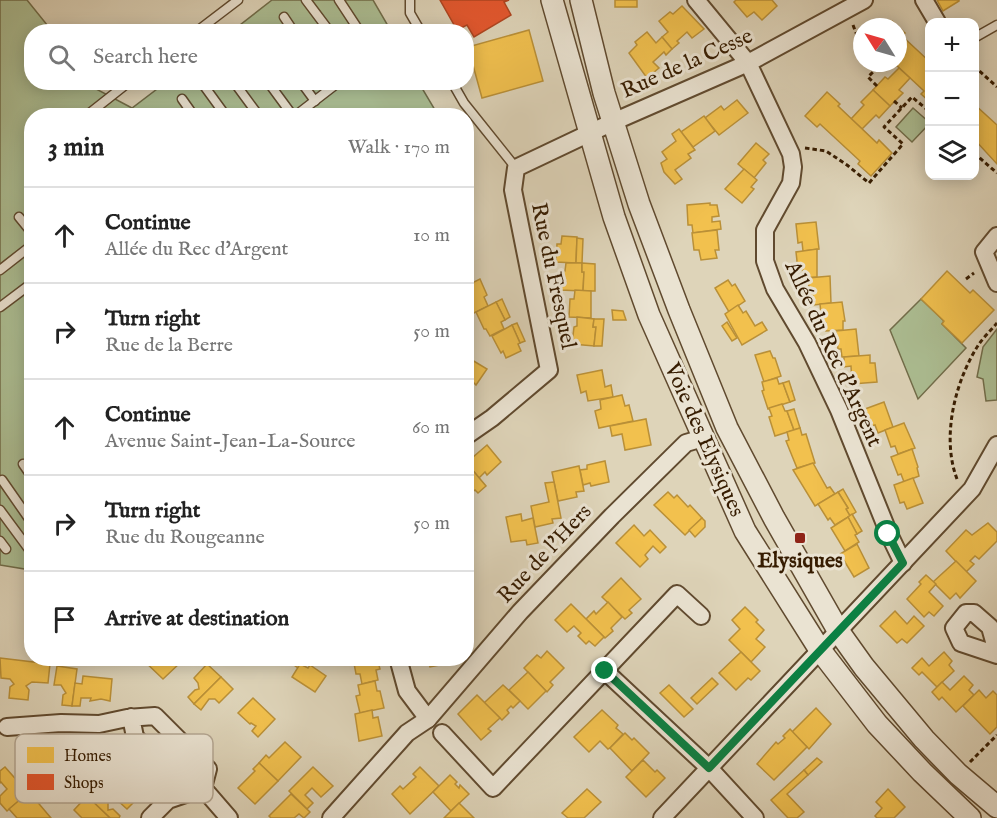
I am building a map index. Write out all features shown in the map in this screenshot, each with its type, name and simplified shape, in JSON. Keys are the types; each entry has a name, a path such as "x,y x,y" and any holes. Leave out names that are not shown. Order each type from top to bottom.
{"street":[{"name":"Voie des Elysiques","path":"552,0 614,217 649,315 745,531 820,650 877,724 970,818"},
{"name":"Voie des Elysiques","path":"581,0 613,122 639,204 727,428 774,518 839,632 888,698 958,774 997,807"},
{"name":"Allée du Rec d'Argent","path":"696,0 748,63 791,154 793,167 791,183 765,230 765,261 775,289 807,343 835,401 888,534 903,563"},
{"name":"Rue de la Cesse","path":"590,132 748,63 864,0"},
{"path":"924,0 935,18"},
{"path":"516,168 590,132"},
{"name":"Rue du Fresquel","path":"474,430 549,370 513,190 516,168"},
{"path":"997,236 984,252 997,283"},
{"name":"Rue de l'Hers","path":"474,666 520,612 686,442 703,438"},
{"path":"662,818 967,494 997,445"},
{"path":"442,733 493,788 677,594 700,616"},
{"path":"400,666 407,691 428,719"},
{"name":"Rue de l'Hers","path":"330,818 406,733 428,719 474,666"},
{"path":"605,671 709,768 756,818"},
{"path":"7,727 61,723 99,724 131,717 155,716 173,734"},
{"path":"131,717 134,734"},
{"path":"213,800 229,818"},
{"path":"150,818 165,803"}],"lane":[{"path":"206,24 238,0"},
{"path":"306,0 324,24"},
{"path":"339,0 355,24"},
{"path":"410,0 410,13 416,24"},
{"path":"284,17 289,24"},
{"path":"979,36 997,25"},
{"path":"96,108 119,90"},
{"path":"207,90 220,108"},
{"path":"240,90 254,108"},
{"path":"274,90 288,108"},
{"path":"307,90 315,101"},
{"path":"305,108 328,90"},
{"path":"457,90 468,108"},
{"path":"182,99 188,108"},
{"path":"474,116 516,168"},
{"path":"19,217 24,224"},
{"path":"0,270 24,251"},
{"path":"0,307 24,289"},
{"path":"2,480 24,512"},
{"path":"0,510 24,543"}],"path":[{"path":"979,70 997,87"},
{"path":"873,72 868,77 877,86"},
{"path":"791,154 802,147 826,151 869,183 903,144 884,127 912,97 925,108"},
{"path":"894,101 902,108"},
{"path":"979,157 997,173"},
{"path":"967,494 956,477 950,451 956,398 962,377 979,344 997,323"},
{"path":"958,774 997,735"}],"green space":[{"path":"0,0 27,0 46,24 24,24 24,90 98,90 132,108 24,108 24,569 0,565"},
{"path":"272,0 373,0 387,24 241,24"},
{"path":"156,90 423,90 434,108 132,108"},
{"path":"913,108 925,119 925,128 912,142 896,127"},
{"path":"921,299 944,321 942,324 966,348 918,399 890,330"},
{"path":"997,329 997,400 986,401 983,379 977,377 983,347"}],"building: Homes":[{"path":"615,0 637,0 637,7 615,7"},
{"path":"736,0 772,0 777,6 762,20 754,12 747,17 734,2"},
{"path":"937,0 959,0 959,1 943,11"},
{"path":"682,6 704,29 692,38 687,32 672,49 662,37 668,32 659,21"},
{"path":"529,30 543,81 482,98 474,69 474,45"},
{"path":"647,32 656,43 662,37 672,49 666,55 664,52 653,62 659,68 647,78 629,53 637,45 635,42"},
{"path":"907,41 925,57 925,98 921,94 924,91 904,72 907,72"},
{"path":"895,72 903,72 910,78 899,90 903,93 890,106 873,90 885,77 888,79"},
{"path":"873,90 890,106 879,118 876,115 862,129 851,119 864,105 861,102"},
{"path":"827,92 840,104 838,106 877,143 879,140 892,153 871,176 858,164 860,161 820,124 817,127 805,116"},
{"path":"737,100 748,113 719,135 705,118 721,106 724,110"},
{"path":"979,109 997,125 997,164 979,144"},
{"path":"704,116 715,131 693,147 681,132"},
{"path":"679,129 695,150 688,154 691,158 675,170 682,179 675,184 664,172 661,163 667,159 662,152 676,141 672,134"},
{"path":"756,143 769,154 763,160 766,163 754,178 738,164"},
{"path":"744,169 757,180 751,187 754,189 742,203 725,189"},
{"path":"710,203 710,205 717,205 719,216 712,217 712,222 720,221 721,229 693,233 692,225 688,225 687,205"},
{"path":"816,222 819,249 803,251 802,242 798,243 796,224"},
{"path":"717,230 719,250 715,250 717,258 701,260 699,250 694,250 692,233"},
{"path":"562,236 577,237 576,263 556,262 557,244 561,244"},
{"path":"577,238 583,239 582,263 576,263"},
{"path":"817,249 817,277 803,278 803,270 798,270 796,252"},
{"path":"566,263 582,263 583,291 560,290 562,271 565,271"},
{"path":"582,263 595,264 595,291 583,291"},
{"path":"947,271 970,293 973,290 994,310 962,343 942,324 944,321 921,299"},
{"path":"830,276 831,303 814,305 813,296 810,296 808,278"},
{"path":"480,279 487,295 484,297 488,306 474,313 474,282"},
{"path":"728,280 732,286 735,284 745,301 729,312 715,288"},
{"path":"575,290 591,291 591,318 569,317 570,299 574,299"},
{"path":"502,299 510,317 505,320 496,302"},
{"path":"496,302 505,320 501,322 504,329 490,336 476,312"},
{"path":"842,302 845,321 843,321 843,330 826,331 826,323 822,323 820,304"},
{"path":"738,305 743,313 746,311 755,326 762,322 767,330 742,345 725,314"},
{"path":"612,310 623,311 626,320 613,320"},
{"path":"577,317 594,319 593,327 596,327 594,346 572,344"},
{"path":"594,319 604,319 602,346 594,346 596,327 593,327"},
{"path":"727,322 737,338 732,341 722,326"},
{"path":"517,323 525,341 520,343 512,325"},
{"path":"512,325 521,351 506,358 492,336"},
{"path":"856,329 859,356 842,357 841,349 838,349 836,331"},
{"path":"770,351 781,376 764,382 755,355"},
{"path":"870,355 870,363 875,363 877,382 852,384 851,366 844,367 844,357"},
{"path":"474,361 487,369 476,385 474,383"},
{"path":"602,370 605,387 611,385 613,397 588,401 586,391 581,393 577,375"},
{"path":"777,378 779,384 783,383 790,402 768,409 762,391 764,390 762,382"},
{"path":"789,381 795,400 790,402 783,383"},
{"path":"622,395 625,406 629,405 633,421 599,428 595,411 601,409 600,400"},
{"path":"884,402 893,427 878,433 875,425 871,426 865,409"},
{"path":"782,404 794,430 775,436 769,417 772,416 769,408"},
{"path":"794,409 800,428 794,430 787,411"},
{"path":"646,419 651,445 625,450 622,434 612,436 610,426"},
{"path":"904,423 915,448 898,454 895,446 891,447 885,430"},
{"path":"800,428 802,435 806,434 815,463 797,468 786,441 789,440 787,432"},
{"path":"487,445 501,462 487,475 485,472 479,478 474,472 474,456"},
{"path":"912,449 919,476 904,482 901,474 898,475 891,457"},
{"path":"605,461 609,482 591,486 590,483 583,485 580,470 587,469 587,465"},
{"path":"813,463 827,488 830,487 835,494 815,506 793,470"},
{"path":"579,466 584,491 576,492 577,497 558,501 552,472"},
{"path":"474,472 486,486 478,493 475,490"},
{"path":"913,478 923,503 907,509 904,502 900,503 894,485"},
{"path":"554,482 561,518 552,519 553,523 535,527 531,506 549,502 545,483"},
{"path":"843,489 856,512 850,516 838,492"},
{"path":"668,492 674,498 677,495 702,518 685,535 654,505"},
{"path":"838,492 850,516 835,525 830,518 828,520 818,504"},
{"path":"521,514 522,521 533,518 538,543 527,545 526,540 511,542 506,517"},
{"path":"852,514 862,531 857,534 848,517"},
{"path":"848,517 859,542 845,551 831,528"},
{"path":"702,518 705,521 705,527 695,537 689,530"},
{"path":"988,523 997,532 997,541 979,559 975,556 970,561 974,564 966,572 946,551 966,530 972,535"},
{"path":"634,525 644,536 650,530 666,547 660,553 653,546 645,555 648,559 640,567 616,543"},
{"path":"857,544 869,568 854,577 840,554"},
{"path":"956,561 976,581 960,598 956,593 950,599 933,582"},
{"path":"926,575 936,584 929,592 943,606 934,616 929,612 924,617 907,599"},
{"path":"621,578 641,599 629,610 632,613 625,619 602,597"},
{"path":"608,602 622,617 611,628 613,631 605,638 586,619 594,611 596,614"},
{"path":"571,604 604,637 595,646 589,641 586,644 578,636 581,633 574,626 567,632 555,620"},
{"path":"745,607 764,630 756,639 765,647 751,662 729,640 740,629 732,620"},
{"path":"895,611 907,624 914,616 924,626 907,643 902,639 897,643 880,626"},
{"path":"547,651 564,668 550,682 553,685 547,692 524,668 537,655 541,658"},
{"path":"741,652 760,671 751,680 748,678 736,690 719,673"},
{"path":"944,652 952,661 949,665 954,671 937,687 922,672 919,675 912,668 922,658 929,666"},
{"path":"0,658 24,661 24,666 50,666 48,683 32,682 26,686 29,690 28,700 9,698 10,687 14,684 10,679 1,678"},
{"path":"57,666 77,669 72,706 62,705 63,695 66,693 61,685 54,685"},
{"path":"149,666 177,666 163,679"},
{"path":"205,666 209,666 221,677 194,704 188,697 199,689 194,678"},
{"path":"299,666 308,668 311,666 326,676 315,692 292,677"},
{"path":"354,666 379,666 380,669 376,670 378,680 362,684 360,674 356,674"},
{"path":"528,672 546,691 528,709 509,690"},
{"path":"83,676 112,679 110,701 101,699 90,701 91,698 81,698 80,706 72,706 75,683 82,684"},
{"path":"964,676 973,685 969,690 974,695 956,712 942,697 939,700 932,692 942,682 950,690"},
{"path":"221,677 233,689 219,703 215,699 209,699 201,710 194,704"},
{"path":"712,678 718,684 697,704 691,698"},
{"path":"375,681 384,708 360,713 356,696 360,695 358,685"},
{"path":"503,685 520,701 507,710 509,713 502,720 484,703"},
{"path":"669,685 693,709 684,717 660,693"},
{"path":"979,690 986,698 993,691 997,695 997,727 990,734 963,706"},
{"path":"477,695 500,718 488,729 491,731 481,740 458,714"},
{"path":"253,698 275,719 258,737 252,731 256,726 250,724 238,713"},
{"path":"816,708 831,724 809,749 792,732"},
{"path":"372,710 373,718 378,717 382,736 359,741 355,714"},
{"path":"602,710 618,725 616,728 623,734 610,748 608,749 600,741 589,752 574,737"},
{"path":"790,729 807,747 774,780 757,764 776,742 778,744 785,738 783,736"},
{"path":"625,733 632,740 634,738 649,753 632,771 610,748"},
{"path":"285,742 301,757 278,781 259,763 266,755 269,758"},
{"path":"817,758 822,762 808,775 804,770"},
{"path":"643,760 665,778 646,797 626,777"},
{"path":"259,763 278,781 255,804 238,788 255,771 253,769"},
{"path":"5,767 15,778 16,803 7,811 0,803 0,796 7,789 0,783 0,771"},
{"path":"313,767 333,786 321,797 312,788 305,795 313,803 307,809 289,791"},
{"path":"420,767 439,786 410,814 392,794 400,786 403,789 416,777 413,774"},
{"path":"804,770 808,775 787,794 804,812 797,818 788,818 771,800"},
{"path":"450,775 459,788 460,785 469,794 451,811 433,792"},
{"path":"587,789 601,802 584,818 568,818 562,813"},
{"path":"888,789 905,807 894,818 877,818 875,816 882,808 876,802"},
{"path":"291,794 310,812 304,818 299,814 294,818 271,818 269,816"},
{"path":"16,803 38,803 51,818 17,818 9,809"},
{"path":"80,803 94,803 110,818 82,818 74,810"},
{"path":"94,803 108,803 108,810 113,809 120,816 110,818"},
{"path":"120,803 133,803 127,809"},
{"path":"459,803 474,818 444,818"}],"building: Shops":[{"path":"440,0 509,0 504,2 511,15 474,37 474,24 454,24"}],"place":[{"name":"Elysiques","path":"800,538"}],"route":[{"path":"605,671 709,768 903,563 888,534"}]}
